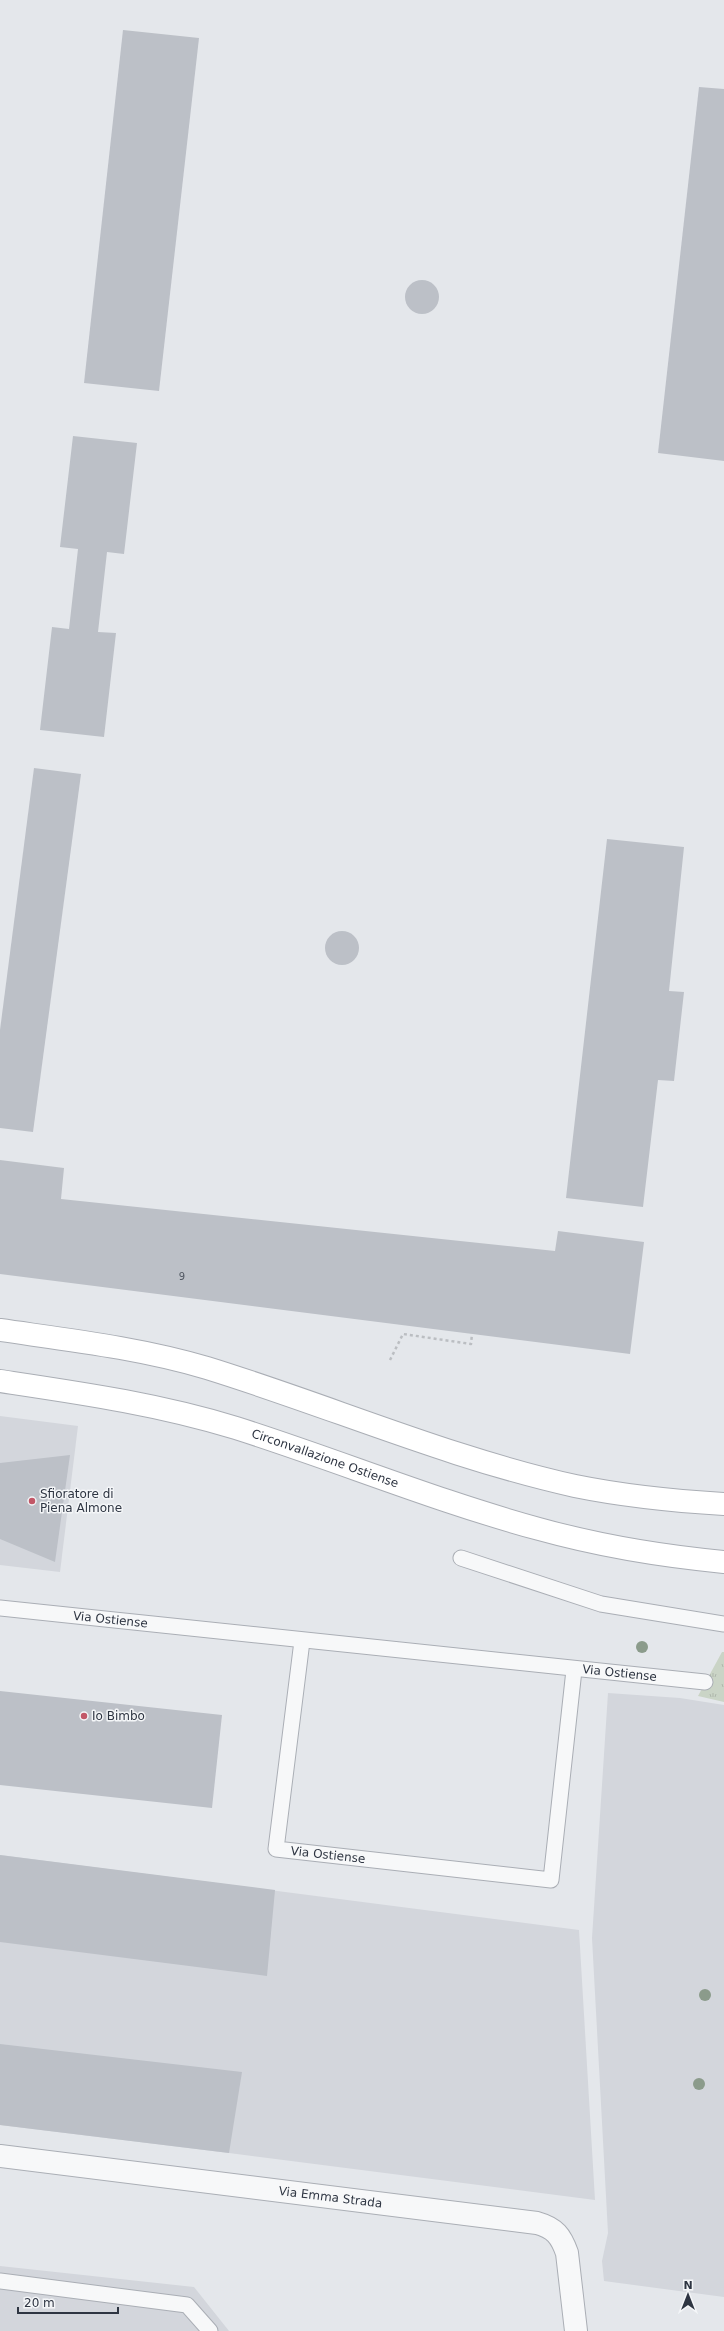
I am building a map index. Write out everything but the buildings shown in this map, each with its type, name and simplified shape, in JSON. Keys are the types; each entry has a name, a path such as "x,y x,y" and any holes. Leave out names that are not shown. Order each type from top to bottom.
{"main road":[{"path":"0,1330 105,1345 178,1360 484,1460 574,1485 645,1498 724,1504"},
{"name":"Circonvallazione Ostiense","path":"0,1381 92,1394 210,1421 511,1521 591,1542 646,1553 724,1562"}],"street":[{"name":"Via Emma Strada","path":"0,2156 538,2223 550,2227 559,2234 564,2243 567,2253 576,2331"}],"lane":[{"path":"461,1558 601,1604 724,1624"},
{"name":"Via Ostiense","path":"0,1608 302,1641 276,1849 551,1880 574,1670 705,1682"},
{"path":"302,1641 574,1670"},
{"path":"0,2281 187,2305 210,2331"}],"path":[{"path":"390,1360 403,1334 471,1344 472,1334"}],"shaded area":[{"path":"0,1416 78,1426 60,1572 0,1565"},
{"path":"608,1693 680,1698 724,1705 724,2297 604,2281 602,2261 608,2233 592,1938"},
{"path":"0,1855 579,1930 595,2200 0,2125"},
{"path":"0,2266 194,2287 229,2331 0,2331"}],"green space":[{"path":"722,1652 724,1652 724,1702 698,1696"}],"place":[{"name":"Sfioratore di Piena Almone","path":"32,1501"},
{"name":"Io Bimbo","path":"84,1716"}]}
